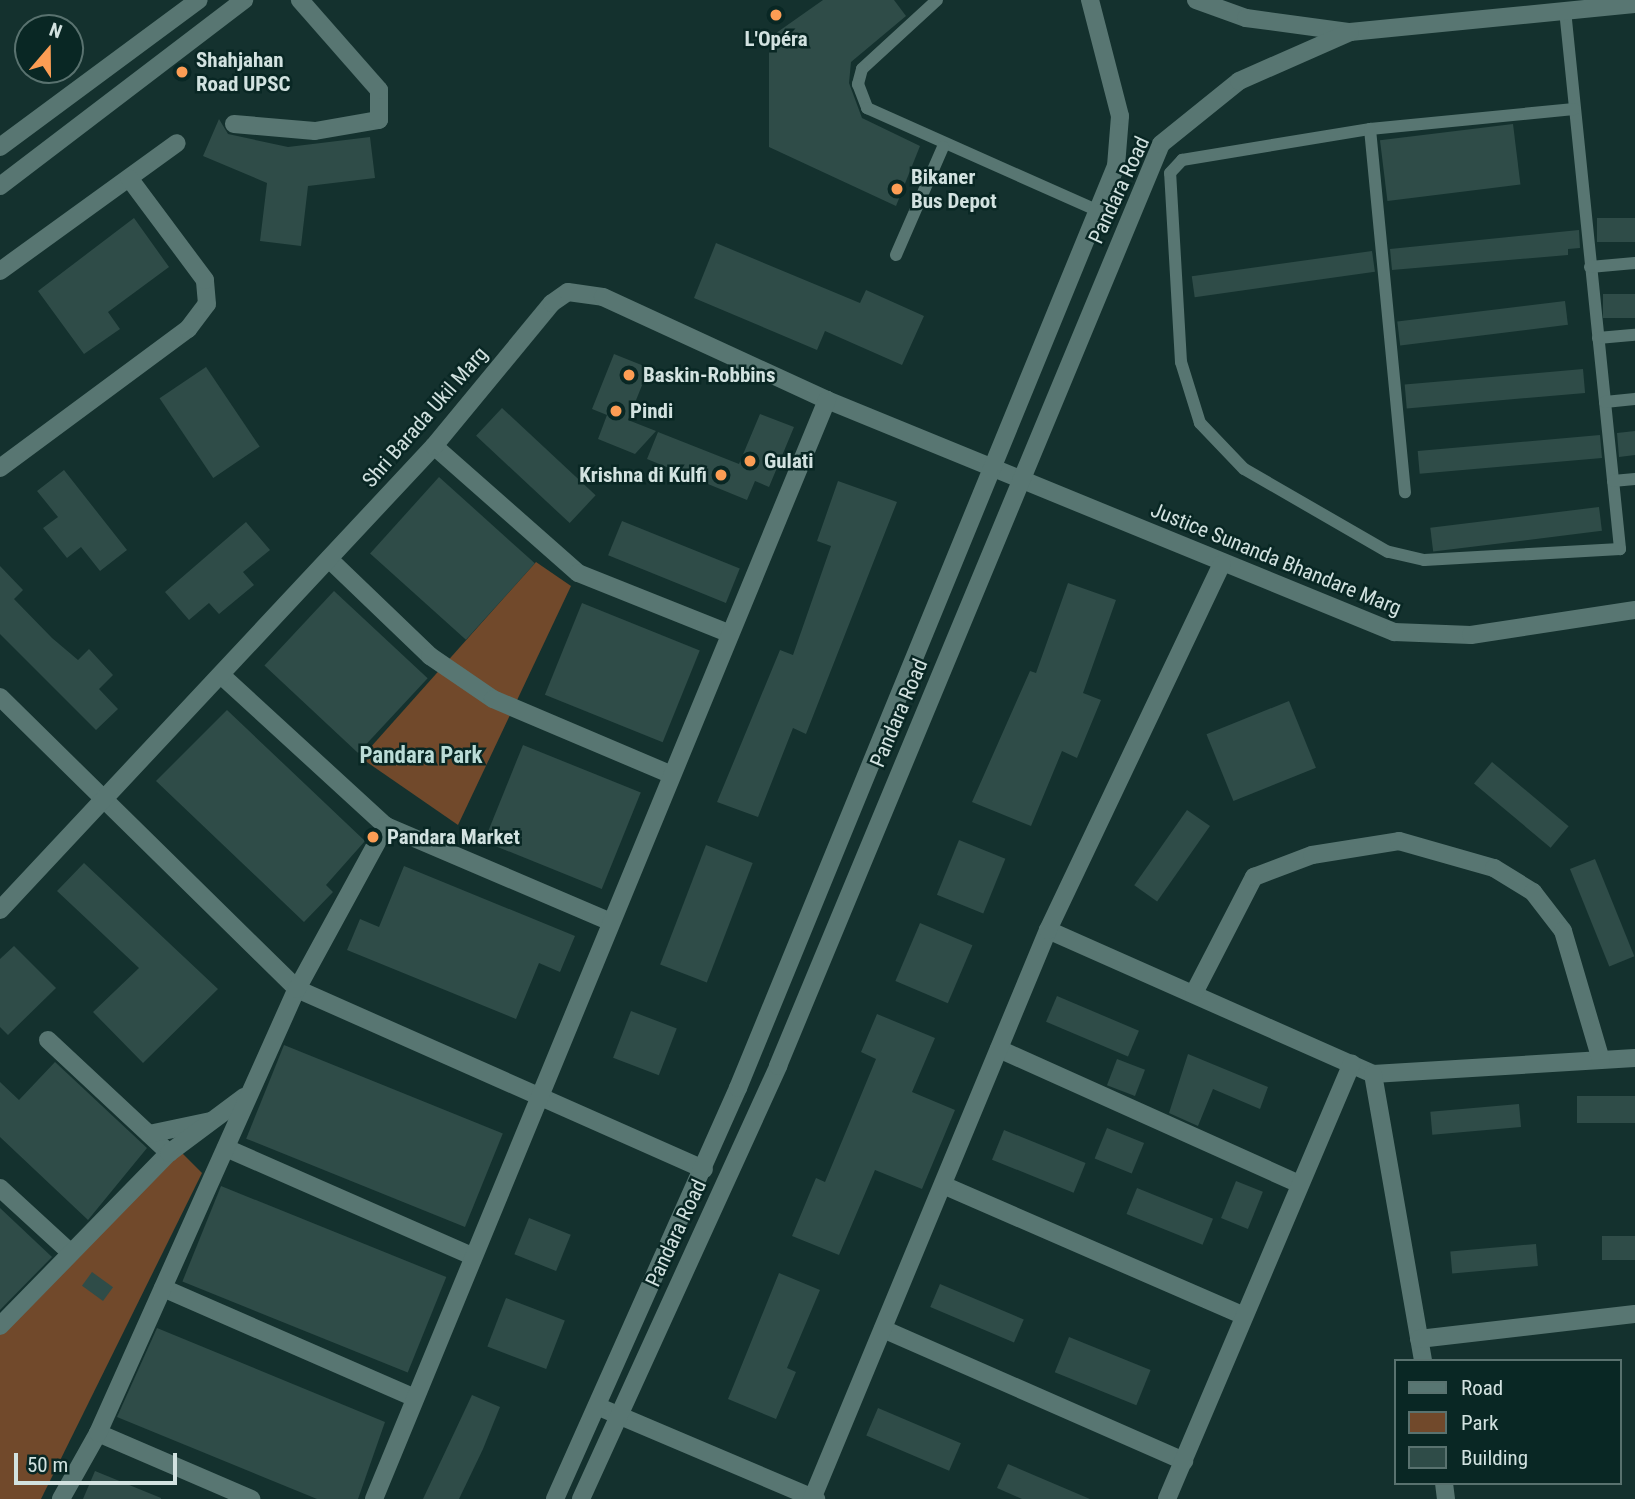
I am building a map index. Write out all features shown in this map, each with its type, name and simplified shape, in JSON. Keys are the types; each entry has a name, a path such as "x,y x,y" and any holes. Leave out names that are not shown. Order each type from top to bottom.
{"street":[{"path":"0,147 198,0"},
{"path":"0,186 244,0"},
{"path":"234,124 315,131 363,128 379,120 379,90 300,0"},
{"name":"Pandara Road","path":"555,1499 599,1407 704,1169 995,467 1096,210 1116,166 1120,116 1090,0"},
{"path":"1196,0 1246,19 1350,32 1635,4"},
{"name":"Pandara Road","path":"581,1499 778,1066 1161,144 1239,81 1350,32"},
{"path":"0,271 177,143"},
{"path":"0,468 202,316 209,292 205,280 129,177"},
{"name":"Shri Barada Ukil Marg","path":"0,910 434,446 552,303 568,292 603,298 827,400 995,467"},
{"path":"374,1499 728,633 827,400"},
{"path":"434,446 578,573 728,633"},
{"name":"Justice Sunanda Bhandare Marg","path":"995,467 1222,564 1424,638 1635,610"},
{"path":"329,559 430,656 482,692 527,719 670,774"},
{"path":"599,1407 814,1499 1048,930 1222,564"},
{"path":"221,675 386,827 609,922"},
{"path":"0,696 297,989 704,1169"},
{"path":"61,1499 99,1433 297,989 386,827"},
{"path":"1194,993 1254,877 1312,855 1399,841 1494,868 1533,892 1563,931 1601,1060"},
{"path":"1048,930 1373,1074 1635,1058"},
{"path":"48,1040 169,1153"},
{"path":"999,1049 1300,1184"},
{"path":"1167,1499 1352,1064"},
{"path":"1373,1074 1423,1359"},
{"path":"0,1326 169,1153 223,1119 252,1089"},
{"path":"149,1134 223,1119"},
{"path":"226,1148 472,1256"},
{"path":"943,1185 1244,1316"},
{"path":"0,1188 71,1253"},
{"path":"163,1288 415,1398"},
{"path":"1419,1339 1635,1314"},
{"path":"883,1329 1184,1461"},
{"path":"99,1433 251,1499"}],"lane":[{"path":"937,0 858,79 872,113 943,147 1096,210"},
{"path":"1565,10 1620,549 1424,560 1388,552 1295,502 1244,469 1200,423 1181,362 1170,173 1182,160 1370,129 1574,109"},
{"path":"1370,129 1405,492"},
{"path":"896,256 943,147"},
{"path":"1590,267 1635,263"},
{"path":"1598,338 1635,335"},
{"path":"1605,402 1635,399"},
{"path":"1613,481 1635,479"}],"green space":[{"path":"536,562 571,586 458,825 361,758"},
{"path":"181,1152 202,1173 41,1499 0,1499 0,1330"}],"building":[{"path":"823,0 894,0 906,16 851,62 849,83 862,118 920,146 896,206 769,147 769,38"},
{"path":"219,119 228,134 288,147 370,137 375,178 308,186 301,246 260,241 267,183 203,156"},
{"path":"1513,124 1520,185 1387,201 1380,140"},
{"path":"134,218 169,267 108,312 120,329 84,354 38,291"},
{"path":"1597,218 1635,218 1635,242 1597,242"},
{"path":"1579,230 1580,248 1568,249 1568,255 1392,270 1390,249"},
{"path":"716,243 860,303 866,290 924,316 902,365 825,331 817,350 694,298"},
{"path":"1372,251 1375,272 1195,297 1192,276"},
{"path":"1603,294 1635,294 1635,318 1603,318"},
{"path":"1565,301 1568,325 1400,345 1397,322"},
{"path":"614,354 649,368 628,420 656,431 635,454 598,439 607,415 592,409"},
{"path":"206,367 260,447 213,478 160,398"},
{"path":"1583,369 1585,393 1407,409 1405,385"},
{"path":"502,408 596,495 570,523 476,436"},
{"path":"760,414 794,427 769,487 755,481 747,500 647,459 658,432 739,464"},
{"path":"1635,431 1635,455 1619,457 1617,433"},
{"path":"1600,435 1602,458 1420,474 1418,451"},
{"path":"64,470 127,550 100,571 81,547 67,558 43,528 58,517 37,491"},
{"path":"439,477 535,563 466,640 370,554"},
{"path":"838,481 897,502 806,734 793,728 758,817 717,802 780,650 793,655 831,546 817,541"},
{"path":"1599,507 1602,531 1433,552 1430,528"},
{"path":"622,521 740,569 726,603 608,555"},
{"path":"246,522 270,550 243,572 254,585 219,614 209,603 189,620 165,592"},
{"path":"0,566 23,590 14,599 52,638 78,660 89,649 113,675 99,689 118,709 96,730 0,634"},
{"path":"1068,583 1116,600 1083,693 1101,700 1077,758 1062,751 1031,826 972,802 1030,671 1036,673"},
{"path":"334,591 428,678 358,753 264,666"},
{"path":"582,603 700,651 663,742 545,695"},
{"path":"1289,701 1316,768 1233,801 1206,734"},
{"path":"227,710 365,841 326,885 333,892 304,922 156,781"},
{"path":"523,745 641,793 602,889 484,841"},
{"path":"1492,762 1569,826 1551,848 1474,783"},
{"path":"1187,810 1210,826 1157,901 1134,885"},
{"path":"959,840 1005,859 983,913 937,895"},
{"path":"706,845 753,863 707,982 660,964"},
{"path":"1595,859 1634,956 1609,966 1570,869"},
{"path":"84,863 218,989 143,1063 93,1012 139,968 57,891"},
{"path":"404,866 575,936 560,972 539,963 516,1019 347,950 360,919 379,927"},
{"path":"920,923 972,945 948,1003 895,981"},
{"path":"14,946 56,988 8,1035 0,1027 0,959"},
{"path":"1057,996 1139,1031 1128,1057 1046,1022"},
{"path":"631,1011 677,1029 659,1075 613,1058"},
{"path":"877,1014 935,1038 912,1092 955,1110 922,1189 875,1170 839,1255 792,1236 816,1178 825,1182 876,1059 861,1052"},
{"path":"284,1045 503,1133 465,1227 246,1139"},
{"path":"1188,1054 1268,1087 1260,1109 1213,1089 1198,1126 1169,1113"},
{"path":"1117,1059 1145,1070 1135,1096 1107,1085"},
{"path":"55,1062 147,1148 88,1220 0,1137 0,1082 19,1100"},
{"path":"1577,1096 1635,1096 1635,1123 1577,1123"},
{"path":"1519,1104 1521,1127 1432,1135 1430,1112"},
{"path":"1107,1128 1144,1143 1132,1174 1095,1159"},
{"path":"1004,1130 1086,1163 1074,1193 992,1160"},
{"path":"1236,1181 1263,1192 1248,1229 1221,1218"},
{"path":"221,1186 446,1277 408,1373 182,1281"},
{"path":"1137,1188 1213,1219 1203,1245 1127,1214"},
{"path":"0,1208 52,1257 0,1310"},
{"path":"529,1218 571,1235 556,1271 514,1254"},
{"path":"1602,1236 1635,1236 1635,1260 1602,1260"},
{"path":"1536,1244 1538,1266 1452,1273 1450,1251"},
{"path":"92,1272 113,1287 103,1301 82,1286"},
{"path":"779,1273 820,1290 787,1368 796,1372 776,1419 728,1399"},
{"path":"940,1284 1024,1320 1014,1343 930,1307"},
{"path":"506,1298 565,1321 546,1369 487,1347"},
{"path":"157,1328 385,1422 358,1499 317,1499 117,1417"},
{"path":"1069,1337 1151,1370 1136,1405 1055,1372"},
{"path":"472,1395 500,1407 483,1449 459,1499 423,1499"},
{"path":"878,1408 961,1443 949,1471 866,1436"},
{"path":"1008,1464 1090,1499 1022,1499 997,1488"},
{"path":"95,1471 161,1498 161,1499 83,1499"}],"place":[{"name":"L'Opéra","path":"776,15"},
{"name":"Shahjahan Road UPSC","path":"182,72"},
{"name":"Bikaner Bus Depot","path":"897,189"},
{"name":"Baskin-Robbins","path":"629,375"},
{"name":"Pindi","path":"616,411"},
{"name":"Gulati","path":"750,461"},
{"name":"Krishna di Kulfi","path":"721,475"},
{"name":"Pandara Market","path":"373,837"}],"district":[{"name":"Pandara Park","path":"421,756"}]}
